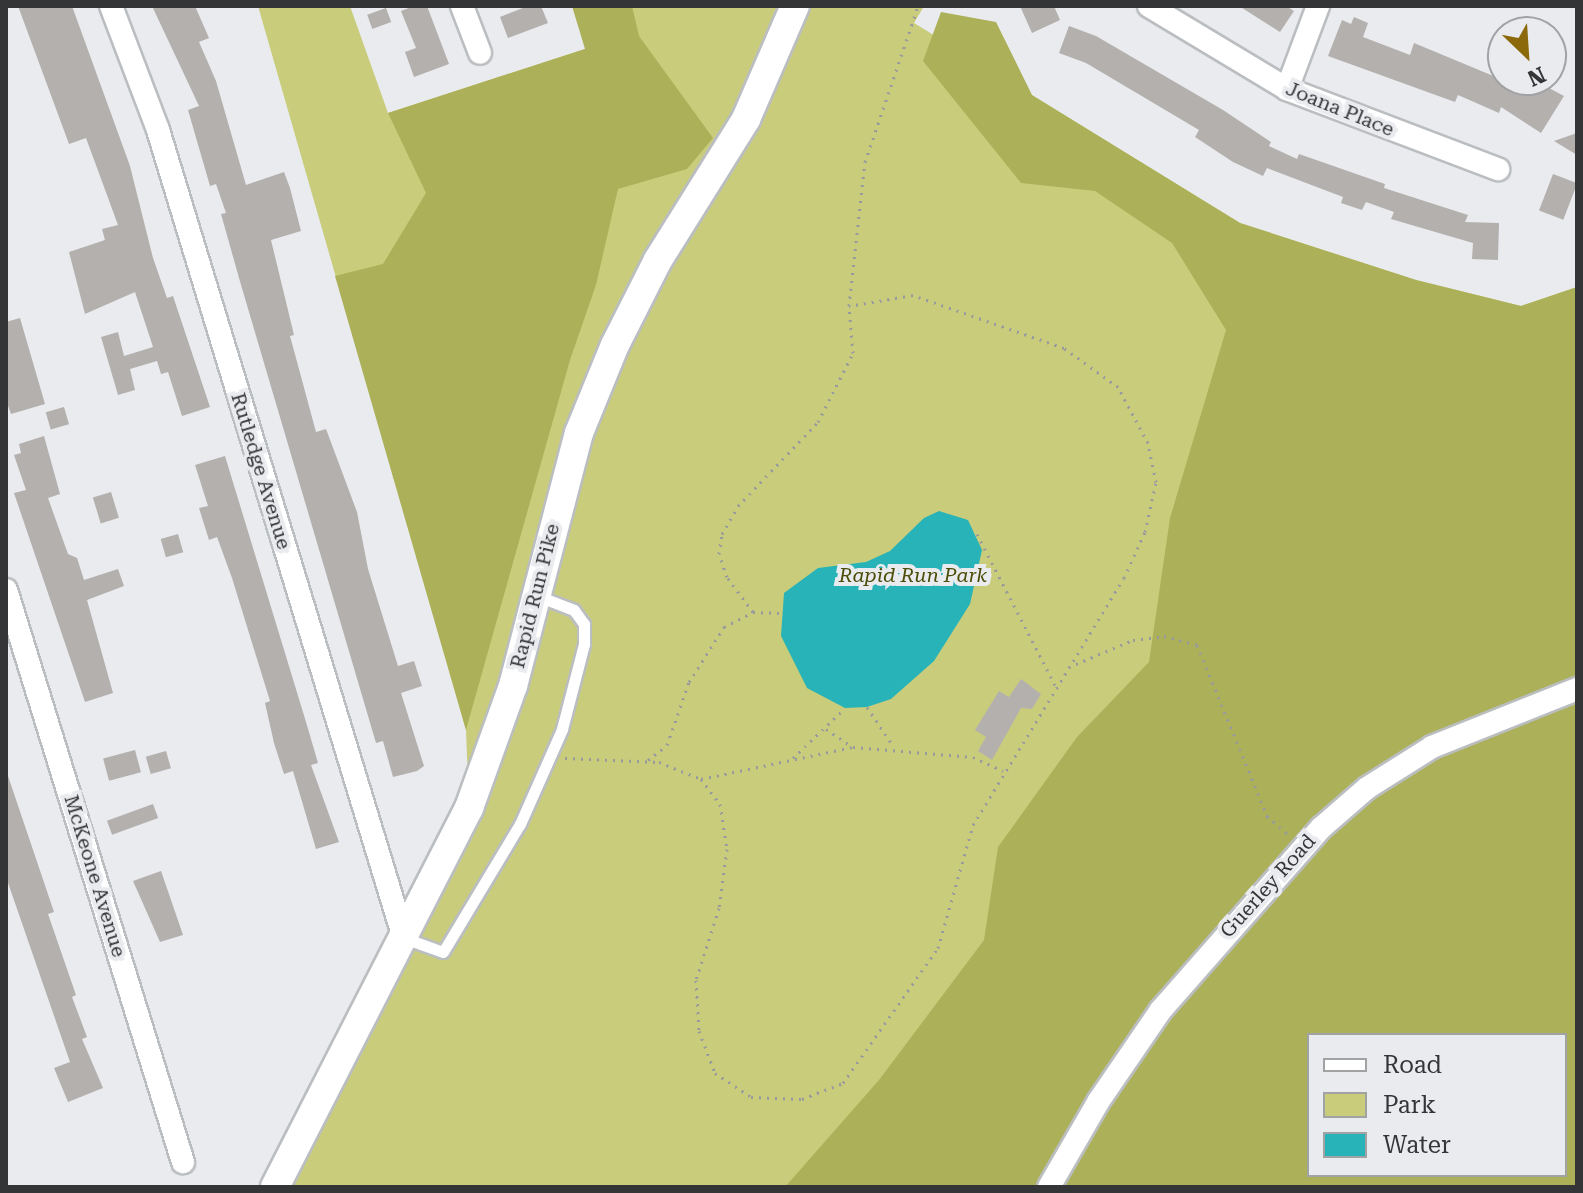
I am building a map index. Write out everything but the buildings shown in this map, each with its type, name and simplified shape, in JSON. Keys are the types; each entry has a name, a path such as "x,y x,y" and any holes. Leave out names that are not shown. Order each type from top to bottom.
{"street":[{"name":"Rutledge Avenue","path":"111,6 158,130 404,938"},
{"path":"462,6 480,53"},
{"name":"Rapid Run Pike","path":"275,1187 447,856 495,742 579,433 615,345 658,260 746,119 795,6"},
{"name":"Joana Place","path":"1149,6 1287,89 1498,169"},
{"path":"1287,89 1318,6"},
{"name":"McKeone Avenue","path":"6,590 183,1162"},
{"name":"Guerley Road","path":"1049,1187 1098,1102 1161,1010 1304,847 1402,763 1577,689"}],"lane":[{"path":"404,938 443,952 520,824 549,757 584,644 584,624 574,610 533,595"}],"path":[{"path":"753,612 727,577 719,554 722,534 738,506 818,422 853,353 849,306 865,162 918,6"},
{"path":"701,779 720,804 727,849 719,908 696,980 699,1031 715,1073 751,1097 802,1099 843,1083 938,948 973,825 1072,665 1145,532 1156,482 1137,416 1118,387 1064,348 913,295 849,306"},
{"path":"977,534 1057,689"},
{"path":"648,760 667,745 708,647 724,627 753,612 781,613"},
{"path":"1072,665 1133,640 1164,636 1197,645 1267,816 1304,847"},
{"path":"867,707 894,747"},
{"path":"792,760 845,708"},
{"path":"826,729 853,747"},
{"path":"549,757 648,760 701,779 853,747 894,747 973,757 1004,771"}],"green space":[{"name":"Rapid Run Park","path":"258,6 350,6 388,113 625,36 620,6 924,6 914,23 1240,223 1416,280 1521,306 1577,287 1049,1187 275,1187 469,808 466,730"},
{"path":"572,6 632,6 639,36 713,138 687,169 618,189 596,285 570,360 466,730 335,276 383,264 426,193 388,113 585,49"},
{"path":"941,12 996,22 1032,95 1240,223 1416,280 1521,306 1577,287 1577,1187 785,1187 879,1080 984,940 998,847 1077,737 1149,662 1170,518 1226,330 1172,243 1095,191 1021,183 923,61"}],"water":[{"path":"939,511 968,520 982,550 970,604 934,661 891,699 867,707 845,708 807,688 781,636 784,593 818,568 866,562 890,551 924,518"}]}
